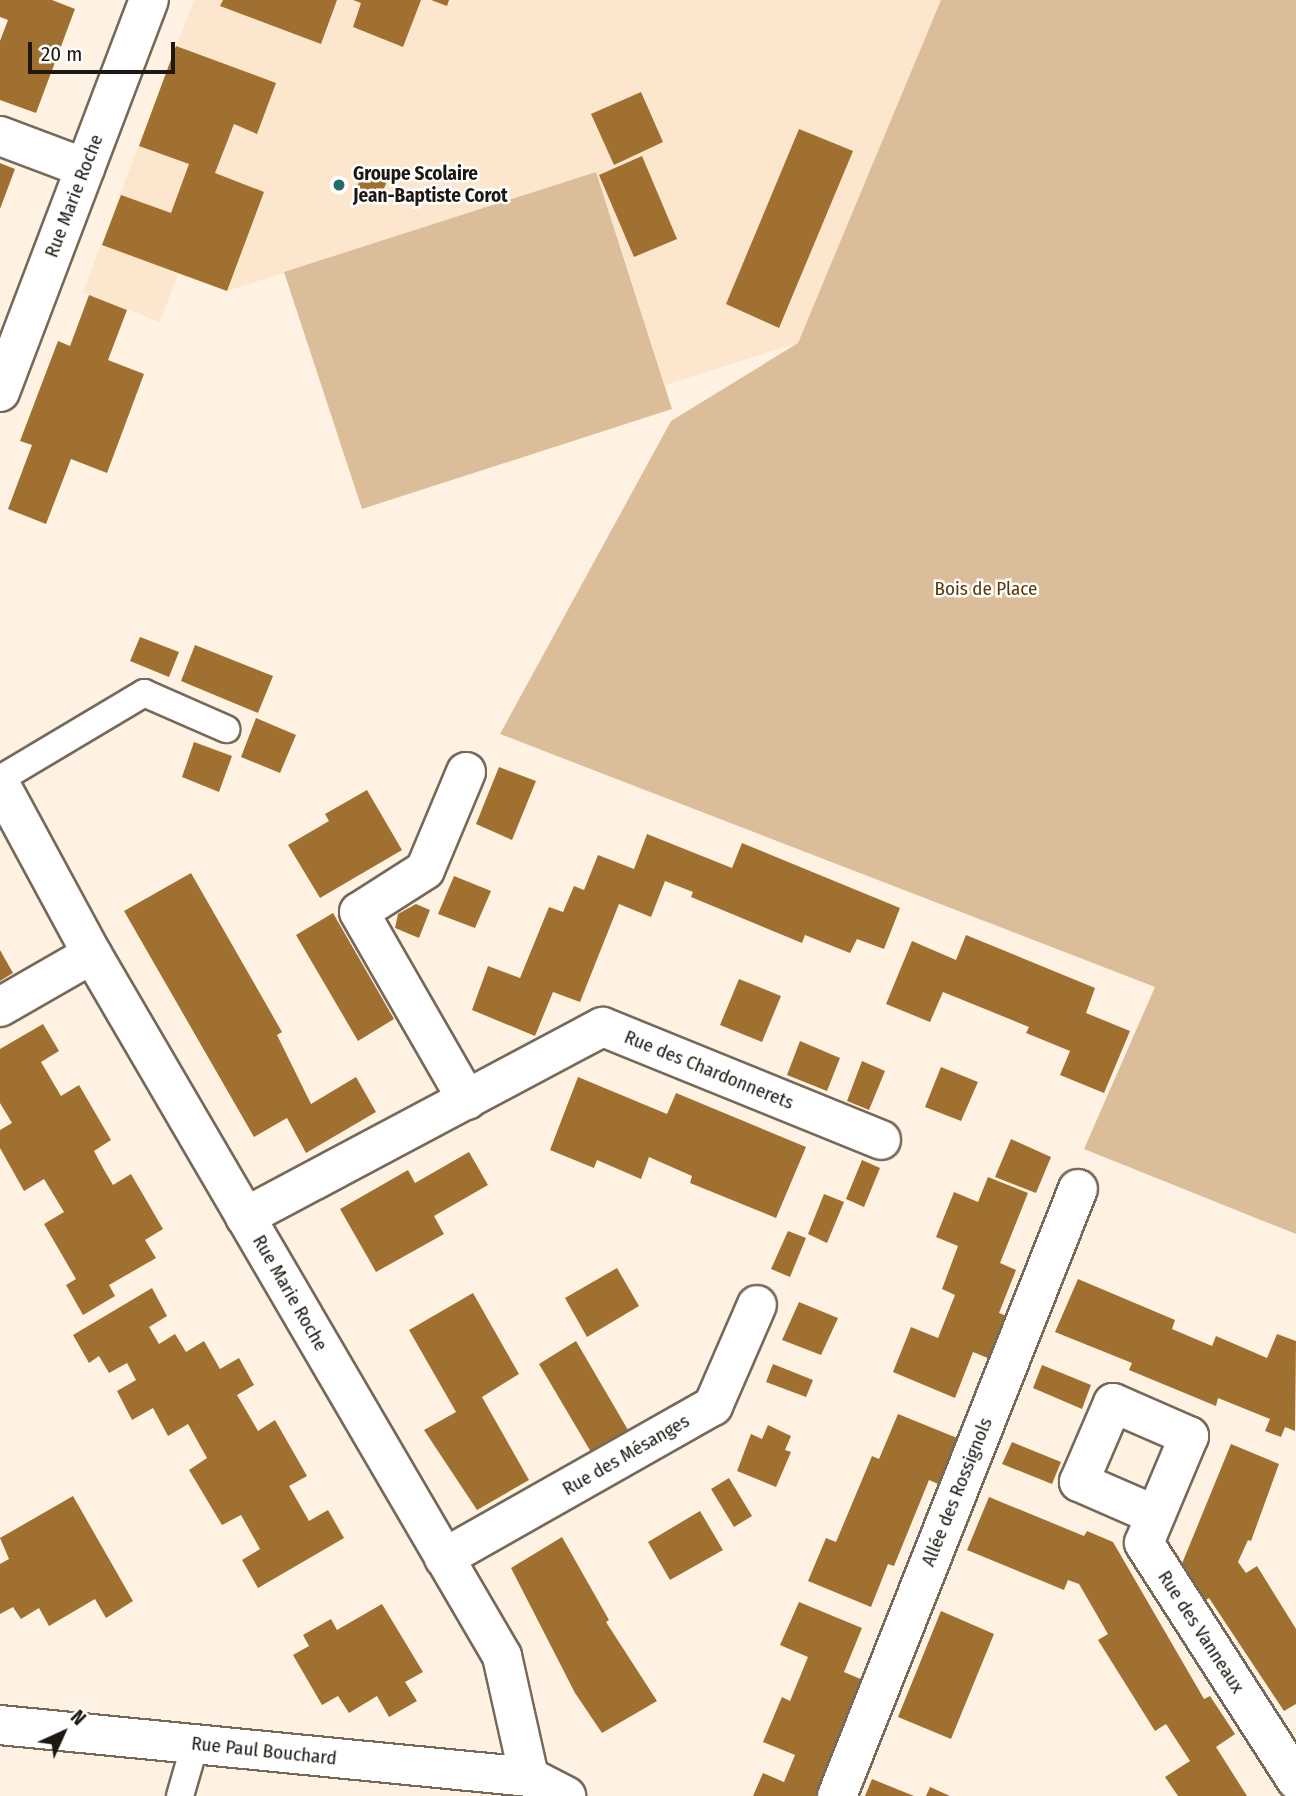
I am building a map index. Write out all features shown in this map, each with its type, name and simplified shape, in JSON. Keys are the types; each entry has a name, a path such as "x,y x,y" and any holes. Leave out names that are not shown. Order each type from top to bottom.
{"street":[{"name":"Rue Marie Roche","path":"0,392 149,0"},
{"path":"0,136 85,168"},
{"path":"466,772 425,870 359,912 467,1100"},
{"name":"Rue Marie Roche","path":"0,781 92,954 502,1656 529,1777"},
{"path":"0,1007 92,954"},
{"name":"Rue des Chardonnerets","path":"245,1217 603,1027 881,1140"},
{"name":"Allée des Rossignols","path":"837,1796 1078,1189"},
{"name":"Rue des Mésanges","path":"444,1558 713,1406 757,1306"},
{"name":"Rue des Vanneaux","path":"1156,1515 1144,1543 1286,1740 1296,1780"},
{"name":"Rue Paul Bouchard","path":"0,1725 529,1777"},
{"path":"529,1777 566,1796"}],"lane":[{"path":"0,781 144,693 226,729"},
{"path":"180,1796 195,1744"}],"shaded area":[{"name":"Groupe Scolaire Jean-Baptiste Corot","path":"194,0 941,0 798,343 665,385 596,172 227,291 178,274 160,322 83,292"}],"green space":[{"name":"Bois de Place","path":"941,0 1296,0 1296,1234 1084,1149 1155,987 500,734 671,421 798,343"},
{"path":"596,172 672,409 362,509 284,272"}],"building":[{"path":"0,0 52,0 75,9 36,113 0,100 0,41 8,20 0,17"},
{"path":"223,0 337,0 321,44 220,6"},
{"path":"353,0 421,0 403,47 353,27 361,3"},
{"path":"431,0 449,0 447,6"},
{"path":"176,46 276,83 257,134 234,124 215,173 264,192 227,291 102,245 121,195 171,213 189,164 139,146"},
{"path":"641,92 663,142 614,165 591,114"},
{"path":"799,129 853,151 779,328 726,304"},
{"path":"642,156 677,239 634,257 599,175"},
{"path":"0,163 15,169 0,209"},
{"path":"363,172 387,181 381,196 357,187"},
{"path":"89,295 127,310 108,360 144,374 107,473 71,459 46,524 8,509 32,445 20,441 58,341 70,346"},
{"path":"140,637 179,652 169,677 130,661"},
{"path":"195,645 273,676 258,713 181,681"},
{"path":"256,718 296,735 280,773 241,757"},
{"path":"194,742 232,756 219,792 182,777"},
{"path":"499,767 536,781 512,840 476,824"},
{"path":"367,790 402,850 320,898 288,845 329,821 325,814"},
{"path":"647,834 732,868 742,843 900,908 884,949 857,939 850,953 805,935 802,943 691,897 693,892 665,881 651,917 619,904 580,1002 553,992 535,1036 472,1010 488,966 520,978 549,907 563,912 574,886 584,890 598,855 634,869"},
{"path":"191,873 282,1032 277,1035 311,1104 356,1077 376,1112 306,1153 287,1118 254,1137 124,911"},
{"path":"454,876 491,891 475,928 438,914"},
{"path":"416,904 430,910 419,938 395,928 398,914"},
{"path":"333,913 394,1019 358,1041 296,935"},
{"path":"966,935 1095,988 1086,1013 1130,1031 1104,1093 1060,1075 1070,1051 1026,1033 1029,1027 985,1009 943,992 930,1022 886,1004 912,941 956,960"},
{"path":"0,950 13,973 0,981"},
{"path":"739,979 781,996 762,1042 720,1025"},
{"path":"43,1024 59,1051 41,1062 61,1096 79,1085 111,1140 94,1151 103,1168 113,1185 131,1174 163,1229 145,1240 156,1258 109,1285 115,1296 83,1315 66,1285 76,1279 44,1224 64,1212 44,1179 24,1191 0,1148 0,1130 12,1123 0,1103 0,1049"},
{"path":"800,1041 840,1058 827,1091 787,1075"},
{"path":"862,1061 885,1071 869,1110 847,1101"},
{"path":"941,1067 978,1082 961,1121 925,1107"},
{"path":"578,1077 667,1114 676,1093 806,1147 776,1218 690,1183 692,1176 649,1157 641,1179 597,1160 594,1168 550,1150"},
{"path":"1011,1139 1051,1157 1036,1193 995,1177"},
{"path":"469,1152 488,1185 434,1216 444,1234 376,1272 340,1209 408,1170 415,1183"},
{"path":"862,1160 880,1168 864,1207 846,1199"},
{"path":"988,1177 1028,1193 1000,1263 1016,1270 999,1313 1012,1318 995,1361 973,1352 955,1398 893,1372 911,1327 938,1338 955,1295 942,1289 958,1246 936,1237 954,1192 978,1202"},
{"path":"824,1194 844,1202 827,1243 808,1234"},
{"path":"788,1231 806,1238 790,1277 771,1269"},
{"path":"617,1268 639,1306 587,1337 565,1298"},
{"path":"1078,1279 1175,1320 1172,1329 1212,1346 1216,1336 1267,1358 1277,1334 1296,1341 1295,1431 1285,1427 1281,1437 1265,1431 1270,1419 1218,1398 1216,1406 1129,1370 1132,1363 1055,1332"},
{"path":"152,1288 167,1316 149,1327 159,1344 175,1334 186,1352 204,1341 220,1369 239,1358 254,1385 237,1395 258,1431 275,1420 307,1476 289,1486 309,1521 328,1510 344,1538 258,1588 242,1560 260,1549 241,1515 222,1525 189,1470 207,1458 188,1424 168,1436 153,1408 132,1420 117,1391 136,1380 127,1363 109,1373 99,1356 89,1363 73,1335"},
{"path":"473,1293 519,1374 482,1397 529,1480 477,1510 424,1430 456,1412 409,1330"},
{"path":"799,1302 838,1318 821,1355 782,1340"},
{"path":"576,1341 628,1430 591,1452 539,1364"},
{"path":"773,1364 813,1380 806,1397 766,1382"},
{"path":"1042,1365 1091,1385 1082,1409 1033,1388"},
{"path":"898,1414 962,1440 943,1486 929,1480 894,1566 888,1564 871,1607 808,1581 826,1538 836,1542 872,1456 879,1459"},
{"path":"768,1425 791,1436 785,1450 791,1452 776,1487 737,1471 751,1434 762,1439"},
{"path":"1012,1442 1061,1462 1052,1484 1002,1464"},
{"path":"1231,1444 1279,1464 1251,1541 1248,1540 1238,1562 1246,1573 1257,1566 1296,1629 1296,1704 1284,1711 1209,1598 1203,1602 1181,1566"},
{"path":"729,1478 752,1516 734,1527 711,1489"},
{"path":"73,1496 133,1601 106,1618 95,1599 49,1626 39,1608 21,1619 13,1607 0,1614 0,1564 9,1559 0,1538"},
{"path":"989,1497 1084,1536 1087,1531 1113,1542 1204,1699 1210,1696 1235,1734 1216,1747 1247,1796 1178,1796 1165,1777 1190,1761 1166,1724 1155,1731 1098,1640 1108,1634 1079,1584 1068,1580 1064,1590 967,1550"},
{"path":"700,1511 723,1550 670,1580 648,1542"},
{"path":"562,1537 609,1620 606,1622 657,1701 602,1733 575,1693 511,1568"},
{"path":"799,1602 862,1628 844,1672 865,1681 818,1796 753,1796 763,1773 784,1782 795,1755 763,1742 782,1697 790,1701 808,1657 780,1645"},
{"path":"382,1604 423,1672 405,1682 417,1701 389,1717 377,1696 349,1713 338,1696 322,1705 293,1655 309,1646 303,1635 331,1619 337,1630"},
{"path":"941,1611 994,1634 951,1739 898,1717"},
{"path":"872,1779 914,1796 865,1796"},
{"path":"930,1787 950,1796 926,1796"}],"place":[{"name":"Groupe Scolaire Jean-Baptiste Corot","path":"339,185"}]}
